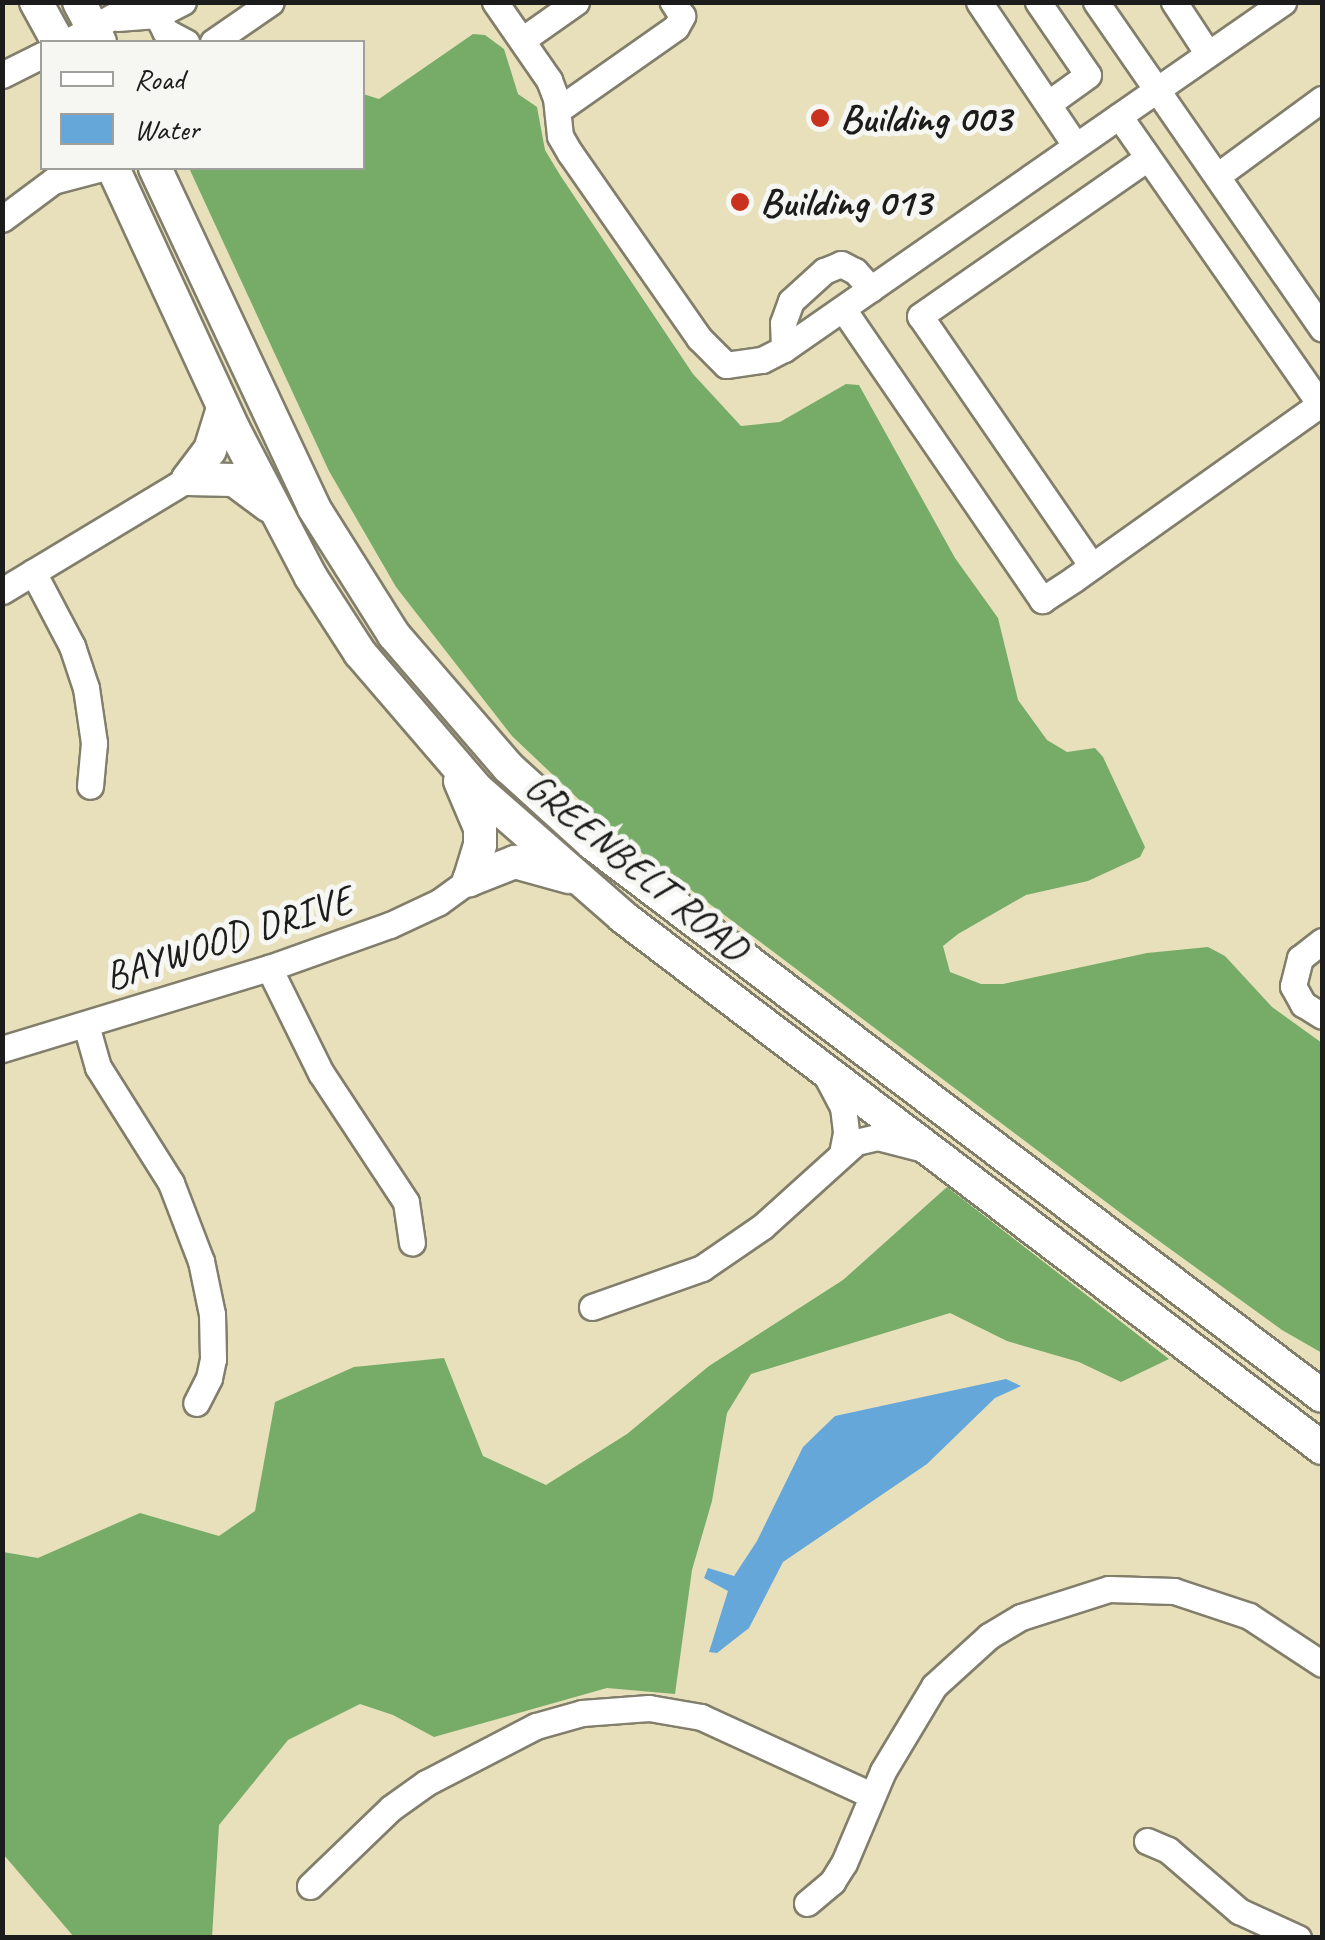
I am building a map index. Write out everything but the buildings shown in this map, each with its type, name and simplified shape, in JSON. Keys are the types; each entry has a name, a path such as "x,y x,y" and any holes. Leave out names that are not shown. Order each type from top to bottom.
{"main road":[{"path":"36,2 57,40"},
{"name":"GREENBELT ROAD","path":"114,170 274,511 344,629 453,763 578,881 1322,1448"},
{"name":"GREENBELT ROAD","path":"156,170 314,508 394,635 467,723 542,800 814,1014 1322,1396"},
{"path":"188,479 210,450 223,408"},
{"path":"188,479 234,480 274,511"},
{"path":"453,763 480,828 480,845 469,880"},
{"path":"469,880 495,866 516,862 578,881"},
{"path":"791,1045 814,1014"}],"street":[{"path":"91,27 159,27 182,2"},
{"path":"216,40 270,2"},
{"path":"495,2 549,80 558,110 560,136 570,154 712,355 726,365 744,365 784,349 1283,2"},
{"path":"522,40 576,2"},
{"path":"558,110 676,27 682,16 673,2"},
{"path":"979,2 1075,145"},
{"path":"1038,2 1088,75 1049,103"},
{"path":"1096,2 1322,328"},
{"path":"1175,3 1208,54"},
{"path":"2,75 40,56"},
{"path":"1216,176 1322,99"},
{"path":"843,309 1042,600 1092,566 1321,403 1118,116"},
{"path":"1092,566 920,316 1147,158"},
{"path":"2,219 53,181 94,170"},
{"path":"784,349 784,322 792,302 824,271 842,264 872,289"},
{"path":"2,590 188,479"},
{"path":"33,572 72,646 86,688 94,744 90,786"},
{"name":"BAYWOOD DRIVE","path":"2,1049 268,968 403,919 439,902 469,880"},
{"path":"1322,941 1300,958 1293,970 1293,986 1302,1004 1322,1016"},
{"path":"268,968 321,1073 406,1202 412,1244"},
{"path":"86,1025 98,1068 171,1183 201,1261 212,1314 213,1359 209,1378 196,1403"},
{"path":"824,1070 843,1108 846,1133 842,1153"},
{"path":"592,1307 702,1268 763,1226 856,1142 877,1137 934,1154"},
{"path":"807,1902 838,1873 871,1795 934,1686 1006,1624 1109,1589 1151,1588 1199,1597 1248,1616 1322,1664"},
{"path":"310,1886 390,1808 426,1783 536,1726 582,1713 649,1708 701,1717 871,1795"},
{"path":"1147,1842 1179,1858 1239,1911 1298,1938"}],"green space":[{"path":"473,34 485,35 504,49 518,94 537,107 545,150 560,175 693,374 741,426 780,422 846,384 859,385 955,558 998,618 1018,700 1047,740 1067,752 1095,748 1103,757 1145,847 1140,857 1088,881 1026,895 958,934 943,946 950,972 981,984 1003,984 1147,953 1208,947 1225,956 1272,1007 1322,1043 1322,1353 1282,1330 1126,1217 610,829 512,736 396,587 329,471 190,170 365,170 365,95 379,99"},
{"path":"947,1187 1169,1359 1121,1382 1079,1362 1007,1341 950,1313 751,1374 727,1413 712,1501 692,1570 675,1694 607,1688 434,1737 393,1715 360,1704 288,1740 219,1825 212,1937 74,1937 3,1854 3,1552 38,1558 140,1513 219,1536 255,1511 275,1402 354,1367 444,1358 483,1456 546,1485 627,1434 709,1366 843,1280"}],"water":[{"path":"1006,1379 1021,1386 995,1398 927,1464 783,1562 749,1628 717,1653 709,1652 728,1591 704,1578 708,1568 734,1576 757,1541 803,1447 835,1416"}],"place":[{"name":"Building 003","path":"820,118"},
{"name":"Building 013","path":"740,202"}]}
